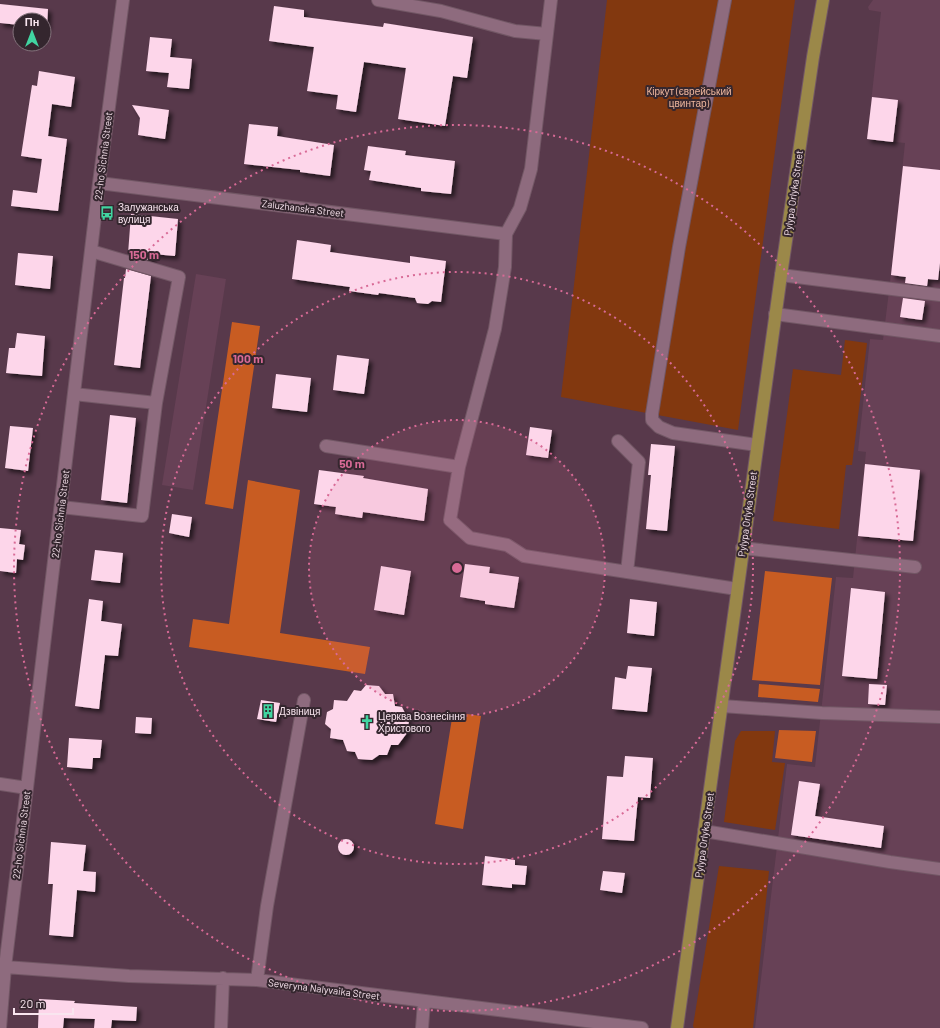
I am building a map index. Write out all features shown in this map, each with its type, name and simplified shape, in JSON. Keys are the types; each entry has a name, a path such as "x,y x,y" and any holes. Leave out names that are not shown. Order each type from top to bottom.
{"main road":[{"name":"Pylypa Orlyka Street","path":"677,1028 775,314 813,57 823,0"}],"street":[{"name":"22-ho Sichnia Street","path":"0,1028 5,967 4,946 27,788 99,183 124,0"},
{"path":"378,0 441,11 515,31 547,34"},
{"path":"551,0 532,169 520,208 506,234 505,267 495,329 459,467 450,520 470,538 507,544 524,556 737,588"},
{"path":"725,0 679,247 652,420 659,427 673,433 757,445"},
{"name":"Zaluzhanska Street","path":"99,183 506,234"},
{"path":"61,507 142,516 156,403 179,277 91,251"},
{"path":"781,275 940,295"},
{"path":"775,314 940,336"},
{"path":"74,394 156,403"},
{"path":"618,441 639,462 627,572"},
{"path":"326,446 459,467"},
{"path":"742,548 915,566"},
{"path":"257,980 267,906 304,700"},
{"path":"722,706 822,713 940,717"},
{"path":"0,784 27,788"},
{"path":"704,831 940,869"},
{"name":"Severyna Nalyvaika Street","path":"5,967 129,976 257,980 642,1028"},
{"path":"221,1028 224,978"},
{"path":"422,1028 424,1002"}],"shaded area":[{"path":"873,0 940,0 940,1028 755,1028 787,764 815,767 836,577 853,578 866,452 858,451 870,339 883,340 891,275 905,143 867,139 881,12 869,10 868,7"},
{"path":"196,274 226,279 193,490 162,485"},
{"path":"232,322 260,326 233,509 205,504"},
{"path":"248,480 300,490 280,633 370,647 365,674 189,647 193,619 229,624"},
{"path":"765,571 832,578 820,685 752,680"},
{"path":"759,684 820,689 818,702 758,697"},
{"path":"453,712 481,716 463,829 435,824"},
{"path":"779,730 816,731 812,762 775,758"}],"green space":[{"name":"Кіркут (єврейський цвинтар)","path":"607,0 795,0 738,430 561,397"},
{"path":"845,340 867,343 852,465 846,465 839,529 773,521 793,369 841,375"},
{"path":"741,731 775,731 772,762 785,763 775,830 724,822 735,741"},
{"path":"719,866 769,871 753,1028 694,1028 693,1026"}],"building":[{"path":"0,4 48,9 48,12 12,12 12,24 0,23"},
{"path":"274,6 304,10 304,17 383,27 384,23 473,37 467,78 453,76 445,126 398,119 406,68 364,62 356,112 336,109 338,95 307,91 314,47 269,41"},
{"path":"150,37 172,39 170,57 192,59 189,89 167,87 169,73 146,71"},
{"path":"39,71 75,77 71,107 52,104 48,136 67,139 58,211 11,206 13,190 37,193 42,159 21,156 32,85 37,86"},
{"path":"872,97 898,100 893,142 867,139"},
{"path":"132,105 169,110 165,139 138,135 140,118"},
{"path":"249,124 278,127 277,136 334,145 330,176 300,172 300,170 244,164"},
{"path":"368,146 406,151 405,155 455,161 451,194 421,191 421,188 369,180 371,171 364,170"},
{"path":"903,166 940,170 940,263 938,280 928,279 927,286 905,283 906,277 891,275"},
{"path":"131,214 178,219 175,256 153,254 152,261 128,254"},
{"path":"297,240 331,245 330,252 410,263 410,256 446,261 441,302 432,301 428,304 417,303 415,298 349,291 350,287 292,279"},
{"path":"18,253 53,256 50,289 15,285"},
{"path":"126,269 151,276 140,368 114,365"},
{"path":"903,298 925,301 922,320 900,317"},
{"path":"17,333 45,336 42,376 6,373 9,348 15,348"},
{"path":"337,355 369,359 364,394 333,390"},
{"path":"276,374 311,378 307,412 272,408"},
{"path":"110,415 136,418 127,503 101,500"},
{"path":"10,426 33,428 28,471 5,468"},
{"path":"530,427 552,430 548,458 526,455"},
{"path":"651,444 675,446 667,531 646,529 651,475 648,475"},
{"path":"865,464 920,470 913,541 858,536"},
{"path":"319,470 364,476 363,478 428,489 424,521 363,512 362,518 335,514 336,507 314,504"},
{"path":"172,514 192,517 189,537 169,533"},
{"path":"0,528 21,530 19,544 25,545 23,560 17,559 16,573 0,571"},
{"path":"95,550 123,553 120,583 91,580"},
{"path":"465,564 490,567 489,573 519,577 514,608 485,604 485,601 460,597"},
{"path":"381,566 411,571 404,615 374,610"},
{"path":"851,588 885,592 877,679 842,676"},
{"path":"89,599 103,601 101,621 122,624 118,656 105,655 99,709 75,706"},
{"path":"630,599 657,602 654,636 627,633"},
{"path":"628,666 652,668 647,712 612,709 615,677 626,679"},
{"path":"869,684 887,685 885,705 868,704"},
{"name":"Церква Вознесіння Христового","path":"366,685 379,686 385,694 393,694 395,706 402,707 409,721 407,733 398,745 391,745 387,755 379,755 372,760 358,759 355,752 347,751 343,740 330,738 331,729 325,724 327,712 333,709 334,700 347,701 354,690 361,691"},
{"name":"Дзвіниця","path":"261,700 280,703 276,722 257,719"},
{"path":"136,717 152,718 151,734 135,733"},
{"path":"69,738 102,740 100,758 93,758 92,769 67,767"},
{"path":"625,756 653,758 650,798 638,797 634,841 602,839 607,776 623,777"},
{"path":"799,781 820,784 815,816 884,826 881,848 791,835"},
{"path":"346,839 352,841 354,847 352,853 346,855 340,853 338,847 340,841"},
{"path":"51,842 86,845 83,871 96,872 95,892 77,890 73,937 49,935 53,884 48,884"},
{"path":"485,856 515,860 515,865 527,866 525,885 512,884 512,888 482,885"},
{"path":"603,871 625,873 622,893 600,890"},
{"path":"39,999 137,1007 136,1021 112,1020 111,1028 94,1028 95,1019 64,1018 63,1028 38,1028"}],"place":[{"name":"Залужанська вулиця","path":"107,213"},
{"name":"Дзвіниця","path":"268,711"},
{"name":"Церква Вознесіння Христового","path":"367,722"}]}
